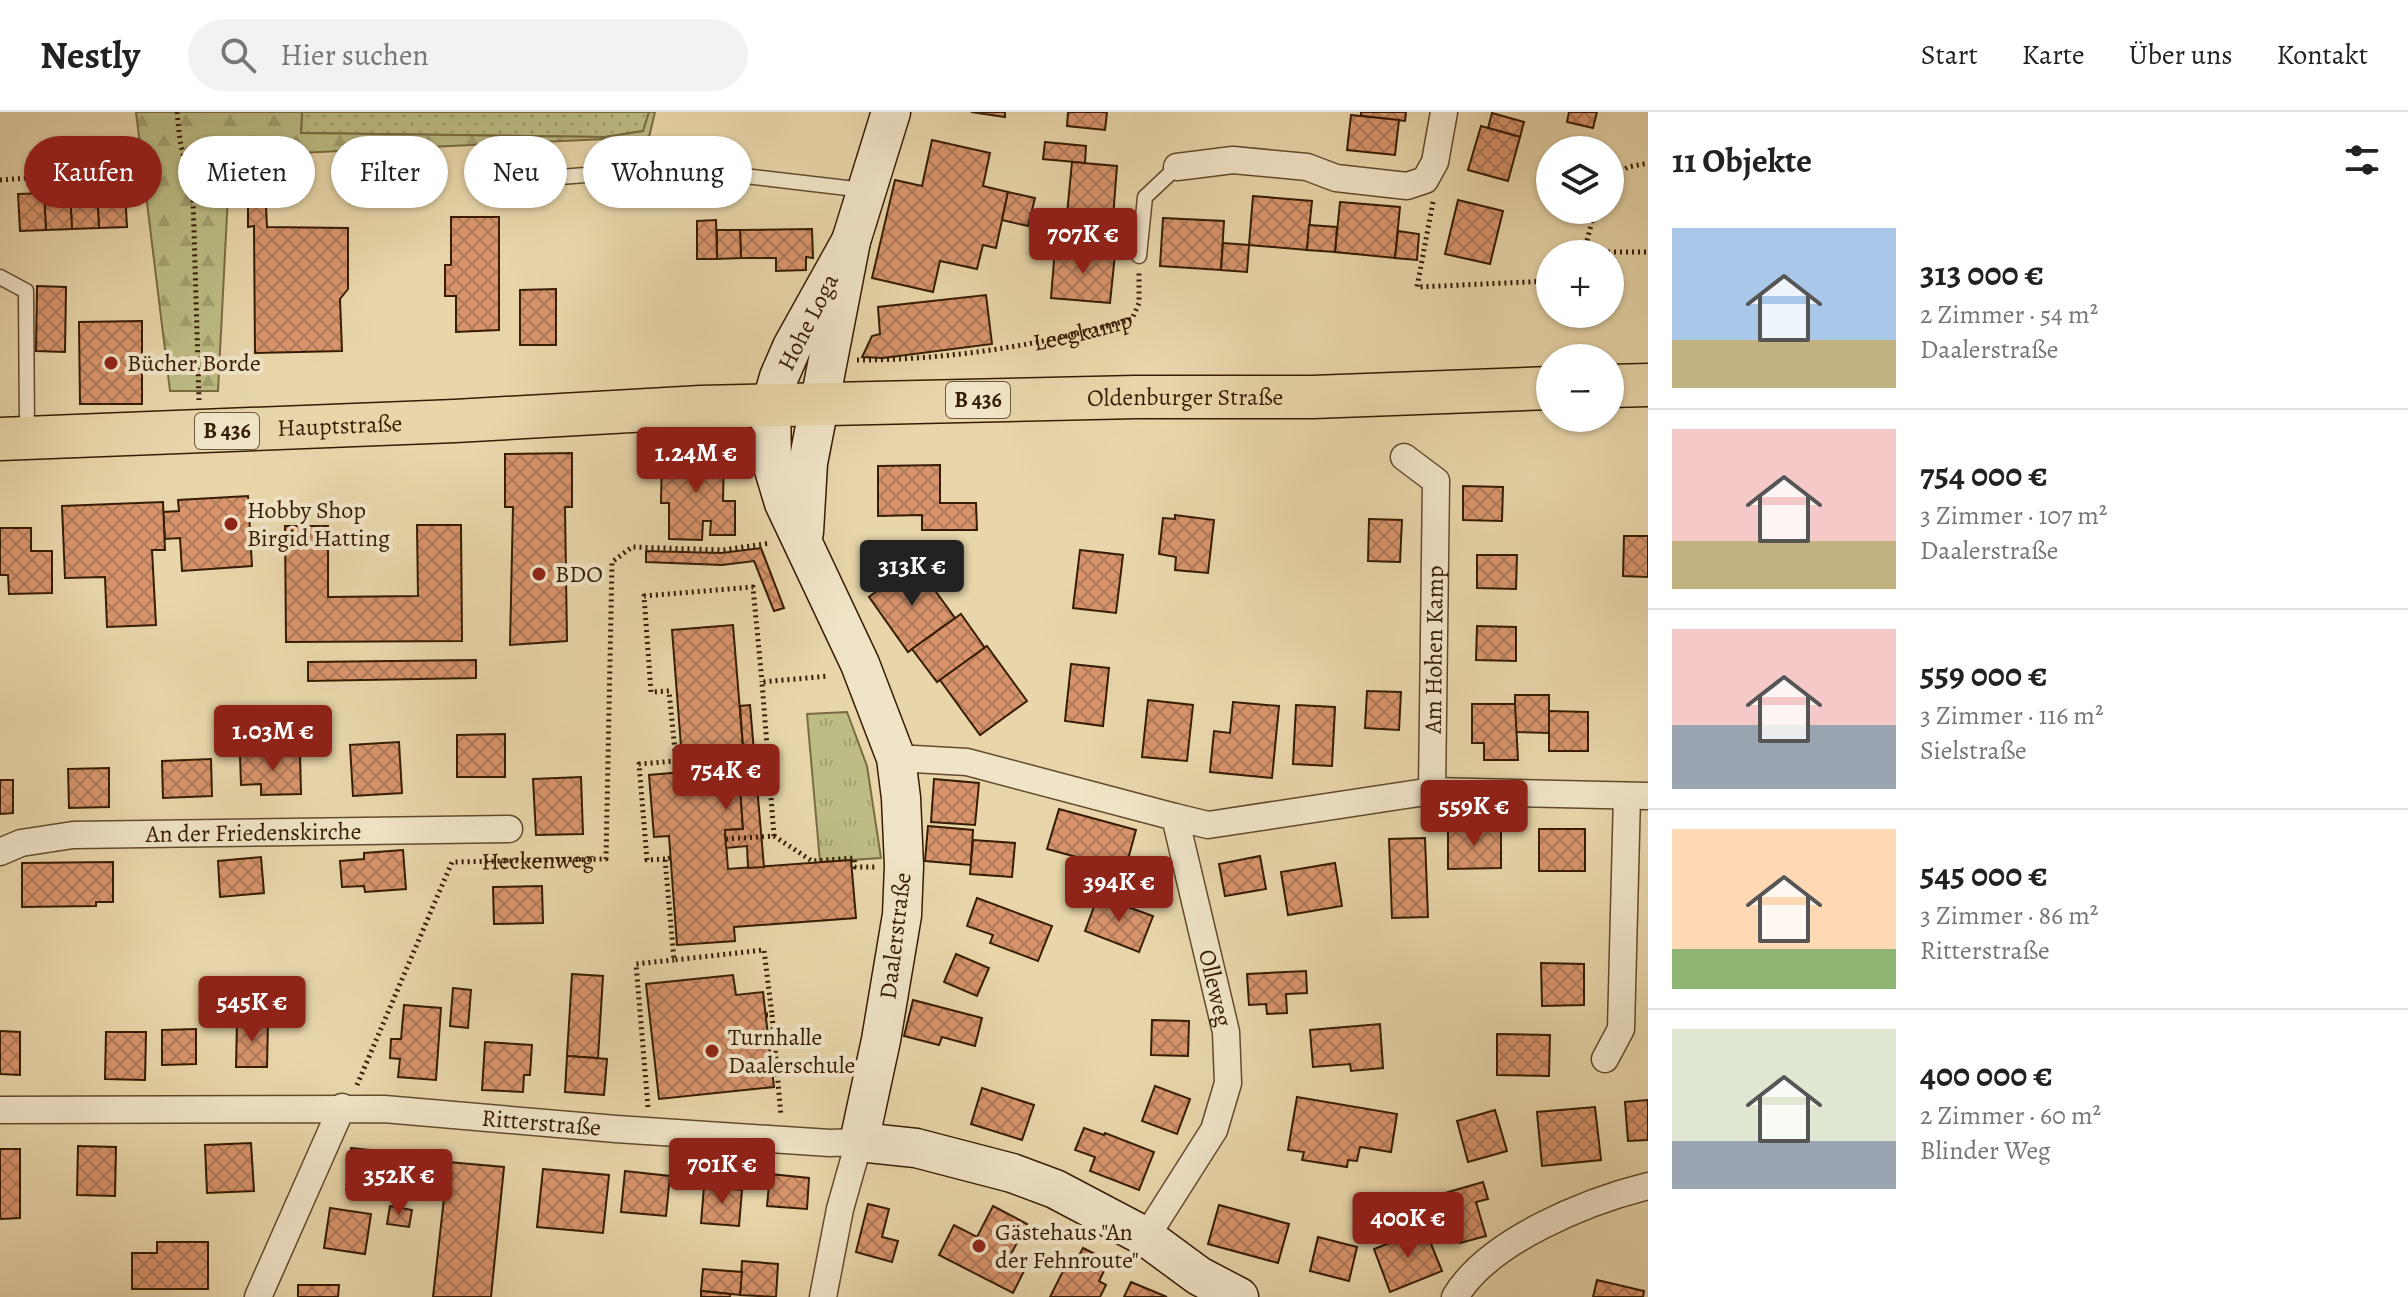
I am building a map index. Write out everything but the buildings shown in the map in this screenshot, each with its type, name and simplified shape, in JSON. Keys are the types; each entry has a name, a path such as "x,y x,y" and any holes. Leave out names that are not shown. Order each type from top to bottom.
{"main road":[{"path":"1624,386 1648,385"},
{"name":"Oldenburger Straße","path":"820,405 1136,397 1313,397 1536,389"},
{"name":"B 436","path":"771,405 820,405"},
{"name":"Hauptstraße","path":"13,438 424,423 771,405"}],"street":[{"name":"Hohe Loga","path":"820,405 851,241 891,112"},
{"path":"1177,167 1233,160 1307,167 1336,178 1407,186 1425,180 1435,162 1444,112"},
{"name":"Hohe Loga","path":"771,405 792,347 851,241"},
{"name":"Daalerstraße","path":"771,405 772,463 784,503 860,664 896,758 904,866 902,915 881,1040 859,1142 840,1209 823,1297"},
{"name":"Daalerstraße","path":"803,539 805,483 820,405"},
{"name":"Am Hohen Kamp","path":"1404,457 1436,481 1432,791"},
{"path":"896,758 967,762 1208,825 1432,791 1637,796 1621,1029 1605,1059"},
{"name":"Olleweg","path":"1146,1237 1214,1130 1228,1083 1226,1032 1175,817"},
{"name":"An der Friedenskirche","path":"0,852 21,843 73,835 509,829"},
{"path":"258,1297 342,1107"},
{"name":"Ritterstraße","path":"0,1110 342,1107 650,1132 859,1142 916,1148 1012,1173 1055,1189 1146,1237 1199,1276 1239,1297"},
{"path":"1455,1297 1461,1286 1494,1257 1528,1234 1572,1211 1648,1186"}],"lane":[{"path":"1139,256 1145,197 1177,167"},
{"path":"567,176 676,168 868,190"},
{"name":"Hauptstraße","path":"0,277 26,291 13,438"}],"path":[{"path":"177,112 193,197 199,415"},
{"path":"1624,169 1648,163"},
{"path":"0,180 24,178"},
{"path":"1425,180 1434,198 1417,287 1536,282"},
{"path":"1624,252 1648,252"},
{"name":"Leegkamp","path":"828,359 889,360 969,352 1070,337 1132,319 1139,303 1139,256"},
{"name":"Heckenweg","path":"342,1107 352,1096 452,862 606,859 612,562 632,547 723,550 803,539"},
{"path":"674,960 668,859 647,860 640,780 639,764 676,761 669,691 651,692 644,596 753,587 774,836"},
{"path":"762,682 832,676 860,664"},
{"path":"726,839 774,836 812,861 854,858 855,867 904,866"},
{"path":"650,1132 636,964 764,950 781,1114 779,1140"}],"green space":[{"path":"136,112 302,112 301,133 529,136 464,136 464,145 448,146 448,136 331,136 331,151 315,152 315,136 178,136 178,208 227,208 218,391 170,391 148,208 162,208 162,136 139,136"},
{"path":"302,112 649,112 644,131 612,136 301,133"},
{"path":"649,112 655,112 649,136 611,136 643,131"},
{"path":"567,136 583,137 583,140 567,141"},
{"path":"847,712 867,766 881,858 820,862 807,714"}],"place":[{"name":"Bücher Borde","path":"111,363"},
{"name":"Hobby Shop Birgid Hatting","path":"231,524"},
{"name":"BDO","path":"539,574"},
{"name":"Turnhalle Daalerschule","path":"712,1051"},
{"name":"Gästehaus \"An der Fehnroute\"","path":"979,1246"}]}
